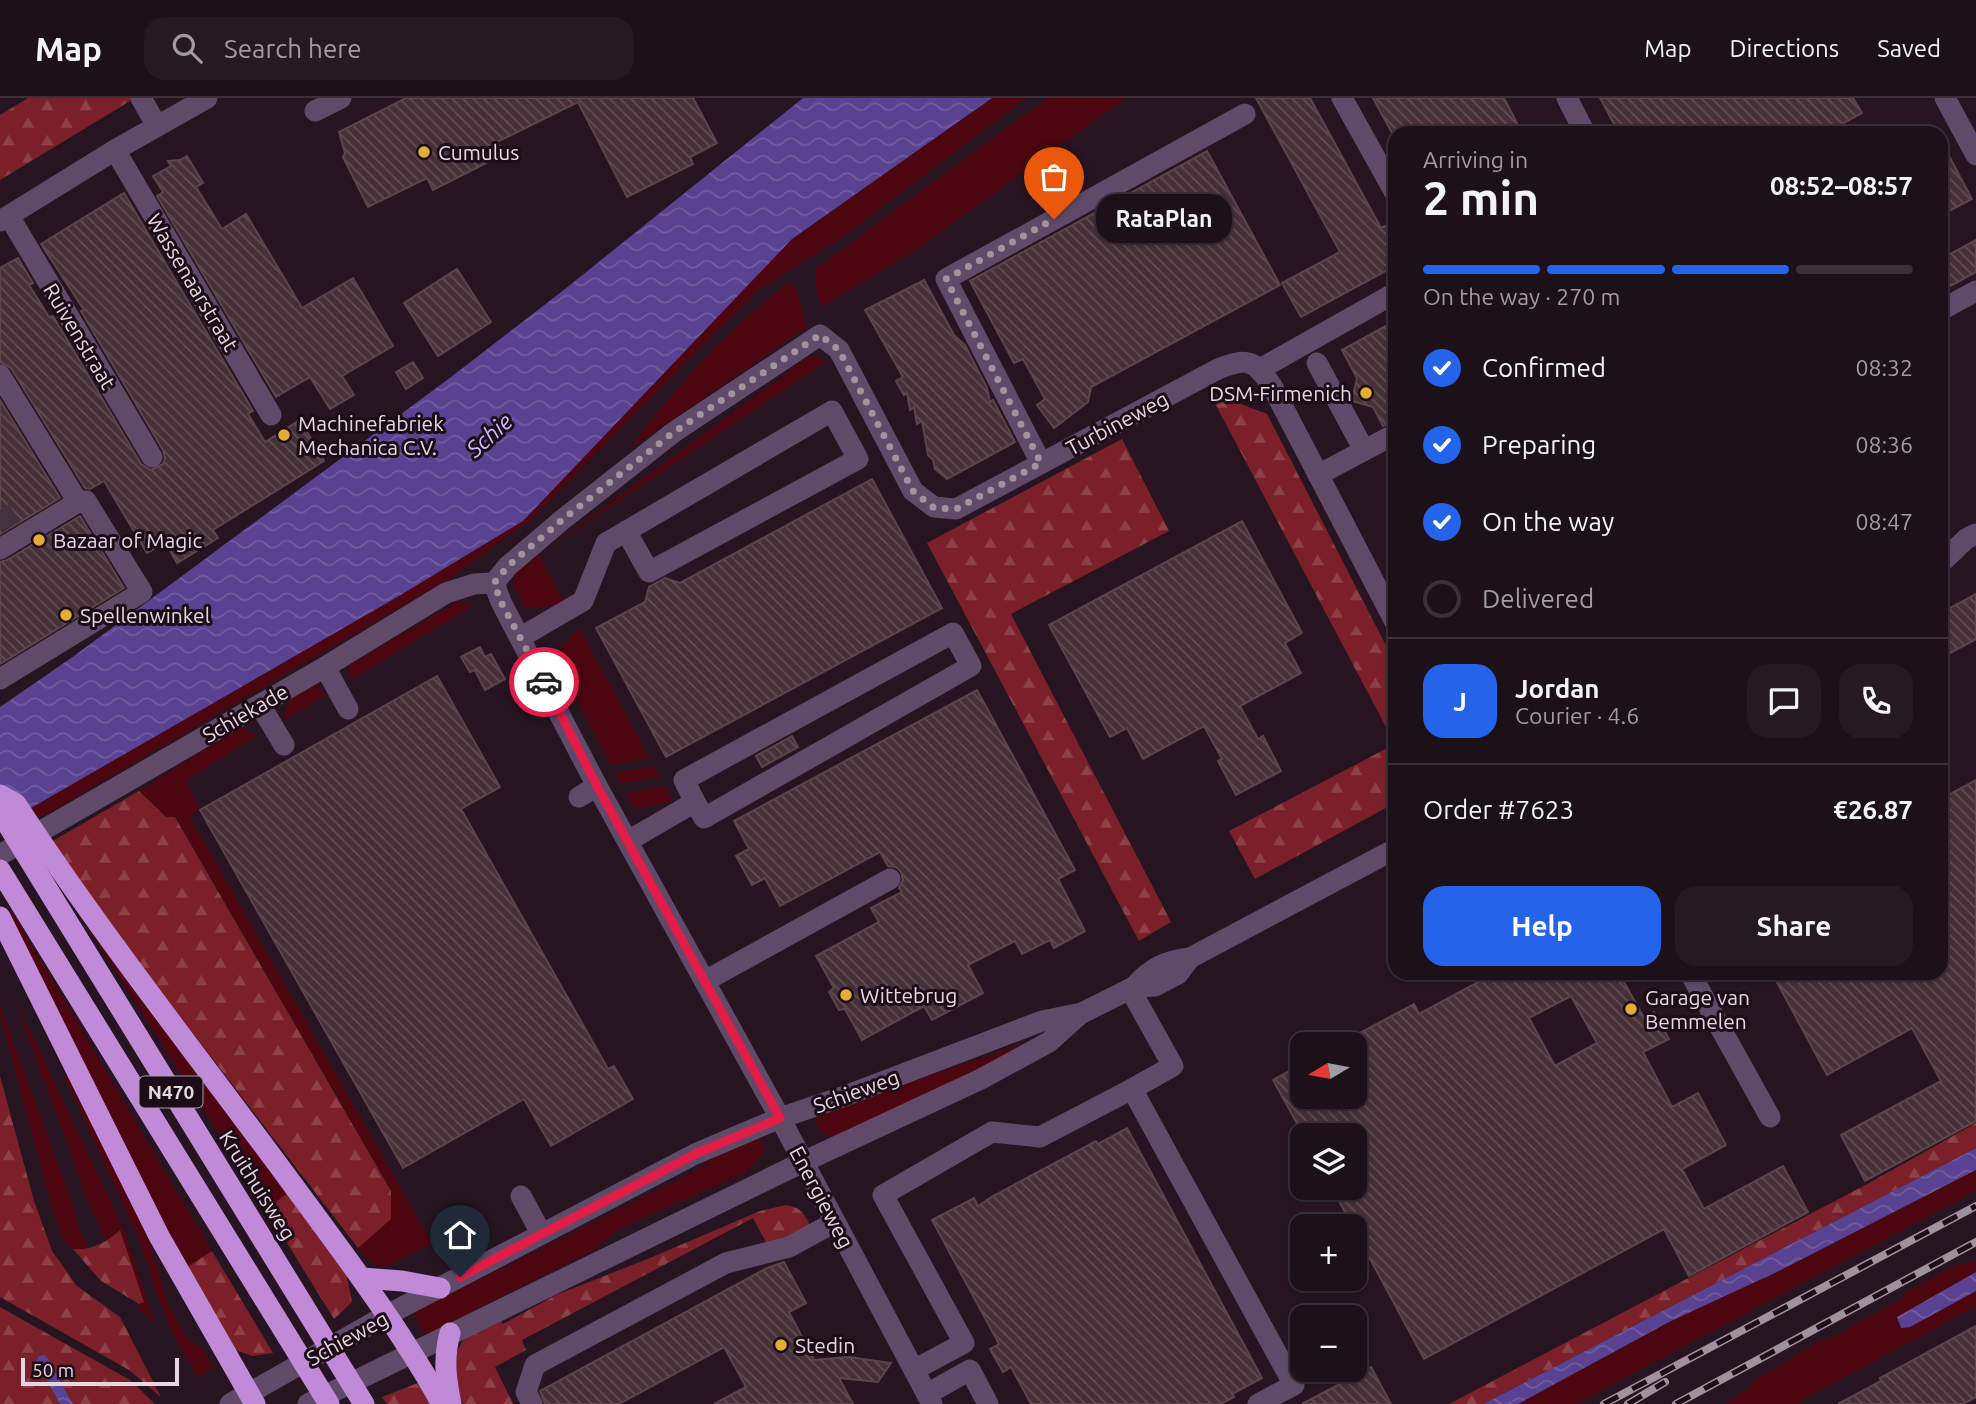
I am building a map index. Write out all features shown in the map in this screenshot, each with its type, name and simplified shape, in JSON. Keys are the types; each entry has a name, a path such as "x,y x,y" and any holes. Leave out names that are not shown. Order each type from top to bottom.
{"highway":[{"name":"N470","path":"0,795 16,804 158,1005 362,1278 442,1404"},
{"name":"Kruithuisweg","path":"0,812 363,1404"},
{"name":"N470","path":"0,870 329,1404"},
{"path":"0,917 159,1236 251,1398"},
{"path":"362,1278 402,1281 440,1288"},
{"path":"450,1334 445,1374 451,1404"}],"street":[{"path":"141,98 157,126"},
{"path":"4,218 207,98"},
{"path":"316,111 341,98"},
{"path":"1342,98 1388,180"},
{"path":"1567,98 1581,126"},
{"path":"1945,98 1976,155"},
{"path":"1041,463 946,279 1245,114"},
{"name":"Wassenaarstraat","path":"115,150 271,415"},
{"name":"Ruivenstraat","path":"4,218 152,457"},
{"path":"1948,306 1976,291"},
{"path":"1388,297 1260,369 1272,386 1388,609"},
{"name":"Turbineweg","path":"494,583 508,566 562,520 674,432 820,335 839,350 913,491 934,508 956,509 1217,369 1241,362 1253,363 1260,369"},
{"path":"1317,363 1364,450"},
{"path":"0,375 78,502"},
{"path":"520,637 583,601 606,543 626,531 832,411 858,459 649,572 626,531"},
{"path":"1318,475 1388,438"},
{"path":"0,679 142,592 86,501 78,502 10,538"},
{"path":"1948,542 1971,536"},
{"path":"1948,556 1971,536"},
{"name":"Energieweg","path":"494,583 501,602 597,786 780,1118 930,1399"},
{"name":"Schiekade","path":"0,855 325,667 446,593 474,584 494,583"},
{"path":"953,633 971,666 704,818 695,802 684,780 953,633"},
{"path":"325,667 348,709"},
{"path":"260,705 284,746"},
{"path":"579,797 597,786"},
{"path":"628,841 695,802"},
{"name":"Schieweg","path":"308,1404 1015,1061 1049,1042 1082,1013 1132,988 1155,986 1168,980 1178,974 1190,958 1388,853"},
{"path":"705,981 890,879"},
{"path":"1694,980 1770,1117"},
{"path":"988,1404 970,1370 972,1359 964,1343 883,1195 992,1132 1040,1137 1173,1066 1132,988"},
{"name":"Schieweg","path":"230,1404 251,1398 387,1315 695,1154 780,1118 1042,1021 1082,1013"},
{"path":"1132,1089 1294,1384 1258,1404"},
{"path":"521,1196 541,1233"},
{"path":"532,1404 526,1392 535,1365 726,1263 789,1247 835,1222"},
{"path":"914,1370 964,1343"},
{"path":"930,1399 970,1370"}],"shaded area":[{"path":"992,98 1026,98 844,236 758,290 529,521 448,579 43,816 35,816 31,808 399,596 523,521 792,239"},
{"path":"1047,98 1126,98 916,250 822,306 817,293 815,269"},
{"path":"789,282 796,287 807,327 629,449 703,360 745,319"},
{"path":"810,356 827,361 539,555 565,604 526,609 513,584 517,571"},
{"path":"459,601 472,606 349,681 349,665"},
{"path":"579,628 650,758 611,765 553,655"},
{"path":"314,684 327,695 284,720 288,699"},
{"path":"242,727 257,736 186,780 200,810 190,817 432,1243 390,1265 374,1265 358,1248 391,1219 391,1190 176,817 167,817 139,791"},
{"path":"654,766 660,777 621,783 615,773"},
{"path":"665,786 673,802 634,808 626,793"},
{"path":"49,869 288,1193 266,1209 124,984"},
{"path":"11,910 212,1251 186,1268 6,914"},
{"path":"12,992 125,1232 155,1323 140,1311 139,1304 144,1302 119,1230 106,1241 93,1215"},
{"path":"0,1005 88,1249 67,1246 61,1234 0,1015"},
{"path":"1050,1035 833,1138 821,1132 815,1121 817,1115 829,1109"},
{"path":"64,1076 73,1078 145,1227 168,1305 188,1339 204,1350 213,1367 198,1377 174,1336 138,1237"},
{"path":"749,1141 764,1142 764,1153 744,1173 621,1228 590,1252 425,1335 413,1313 699,1169 720,1150"},
{"path":"1976,1170 1976,1191 1576,1404 1518,1404 1669,1322 1779,1271"},
{"path":"1976,1260 1976,1272 1946,1289 1901,1328 1910,1327 1976,1291 1976,1306 1795,1404 1724,1404 1750,1388 1754,1381 1819,1341 1831,1338 1958,1264 1968,1264"}],"green space":[{"path":"28,98 135,98 0,180 0,115"},
{"path":"1209,392 1267,414 1388,649 1388,731"},
{"path":"1122,439 1169,531 1011,614 1171,922 1139,941 927,543"},
{"path":"1388,748 1388,807 1255,879 1229,831"},
{"path":"139,791 166,817 175,817 391,1191 391,1219 358,1248 115,932 51,842"},
{"path":"0,1076 34,1201 52,1251 77,1286 120,1317 161,1397 129,1370 0,1297"},
{"path":"1976,1123 1976,1148 1483,1404 1449,1404 1871,1182"},
{"path":"288,1193 346,1273 352,1302 334,1319 266,1209"},
{"path":"786,1205 802,1212 811,1227 769,1248 753,1218 522,1340 526,1350 495,1367 513,1404 463,1404 452,1380 458,1349 470,1329 500,1319 503,1324 556,1295 760,1211"},
{"path":"120,1230 144,1302 139,1304 101,1281 73,1249 98,1245"},
{"path":"212,1251 273,1353 252,1356 226,1343 186,1268"},
{"path":"0,1307 130,1380 155,1404 73,1404 47,1357 36,1362 60,1404 0,1404"},
{"path":"423,1381 434,1404 387,1404 382,1397"}],"water":[{"name":"Schie","path":"803,98 992,98 792,239 523,521 399,596 31,808 23,796 0,811 0,707 74,656 451,377"},
{"path":"1976,1148 1976,1170 1779,1271 1669,1322 1518,1404 1483,1404"},
{"path":"1976,1272 1976,1291 1910,1327 1901,1328 1897,1317"},
{"path":"44,1355 73,1404 60,1404 36,1362 39,1356"}],"building":[{"name":"Cumulus","path":"406,98 693,98 717,143 690,157 693,164 627,197 578,102 497,142 504,154 433,190 427,178 368,207 343,157 345,153 339,132"},
{"path":"1256,98 1310,98 1381,228 1388,224 1388,270 1301,317 1282,283 1340,252"},
{"path":"1373,98 1504,98 1518,126 1388,126"},
{"path":"1600,98 1853,98 1862,113 1838,126 1615,126"},
{"path":"1207,151 1280,285 1091,387 1088,402 1054,428 1037,405 1045,399 1023,359 1014,363 970,281"},
{"path":"1948,154 1972,199 1948,211"},
{"path":"187,156 203,183 196,187 222,229 246,214 302,308 353,278 393,346 342,376 354,395 330,409 310,377 276,397 157,196 163,192 153,176 171,166 168,161"},
{"path":"124,193 253,411 248,414 265,442 300,420 324,461 213,530 218,538 177,563 165,542 147,553 104,481 90,489 85,488 11,368 0,362 0,268 18,258 33,283 29,285 49,317 53,316 141,464 151,470 163,464 163,450 81,311 84,310 41,244"},
{"path":"1976,240 1976,272 1948,287 1948,255"},
{"path":"457,269 491,322 438,356 404,303"},
{"path":"924,280 954,335 965,345 987,388 990,402 993,400 1015,442 947,479 935,469 933,460 928,455 922,421 917,424 914,407 910,410 907,393 904,395 896,381 903,377 865,310"},
{"path":"1388,325 1388,424 1383,426 1373,407 1352,401 1357,378 1342,350"},
{"path":"413,362 423,378 406,389 396,372"},
{"path":"0,400 60,498 0,534"},
{"path":"872,479 942,608 666,757 596,628 645,602 649,587 665,578 680,583"},
{"path":"80,516 124,588 0,664 0,562"},
{"path":"1242,521 1302,633 1285,643 1301,673 1240,706 1258,739 1263,736 1281,771 1236,795 1218,761 1222,759 1204,726 1143,759 1127,728 1110,737 1049,625"},
{"path":"1976,594 1976,639 1948,654 1948,609"},
{"path":"480,647 485,657 491,654 505,679 485,690 475,670 470,672 461,657"},
{"path":"437,676 500,787 461,809 608,1069 614,1066 633,1099 551,1146 524,1099 403,1168 200,810"},
{"path":"977,690 1075,870 1058,879 1085,931 1054,948 1050,940 1022,954 1015,941 968,965 983,993 932,1020 924,1006 862,1040 845,1009 839,1010 829,992 834,988 816,956 879,922 871,908 902,892 899,888 903,880 901,872 896,867 888,866 880,852 780,906 765,878 752,885 736,856 749,849 734,821"},
{"path":"792,736 798,747 762,767 756,756"},
{"path":"1976,780 1976,1121 1865,1181 1841,1135 1941,1081 1912,1028 1827,1075 1776,980 1948,980 1948,795"},
{"path":"1482,980 1623,980 1644,1018 1654,1012 1669,1039 1643,1052 1672,1107 1698,1093 1726,1145 1682,1169 1704,1209 1783,1166 1808,1212 1689,1276 1664,1229 1424,1359 1367,1253 1367,1214 1346,1214 1338,1200 1367,1200 1367,1123 1297,1123 1273,1080 1290,1071 1290,1110 1367,1110 1367,1032 1362,1032 1414,1004 1419,1014","holes":["1571,996 1597,1043 1555,1066 1529,1018"]},
{"path":"1127,1128 1262,1378 1232,1394 1234,1397 1221,1404 1031,1404 1011,1367 1003,1372 990,1349 999,1344 932,1220 974,1198 978,1206 1096,1141 1098,1144"},
{"path":"784,1262 806,1303 789,1312 814,1360 849,1357 891,1363 878,1382 839,1378 853,1404 714,1404 746,1387 724,1347 619,1404 545,1404 540,1391 767,1268"},
{"path":"1976,1326 1976,1397 1963,1404 1838,1404 1881,1381 1880,1378"},
{"path":"1371,1367 1391,1404 1302,1404 1344,1382 1367,1382 1367,1369"}],"tunnel":[{"path":"0,510 11,527"}],"railway":[{"path":"1604,1404 1976,1206"},
{"path":"1676,1404 1976,1242"},
{"path":"1628,1404 1665,1382"}],"way so far":[{"path":"544,682 501,602 494,583 508,566 562,520 674,432 820,335 839,350 913,491 934,508 956,509 1041,463 946,279 1054,219"}],"place":[{"name":"Cumulus","path":"424,152"},
{"name":"RataPlan","path":"1054,219"},
{"name":"DSM-Firmenich","path":"1366,393"},
{"name":"Machinefabriek Mechanica C.V.","path":"284,435"},
{"name":"Bazaar of Magic","path":"39,540"},
{"name":"Spellenwinkel","path":"66,615"},
{"name":"Wittebrug","path":"846,995"},
{"name":"Garage van Bemmelen","path":"1631,1009"},
{"name":"Stedin","path":"781,1345"}],"route":[{"path":"460,1277 695,1154 780,1118 597,786 544,682"}]}
